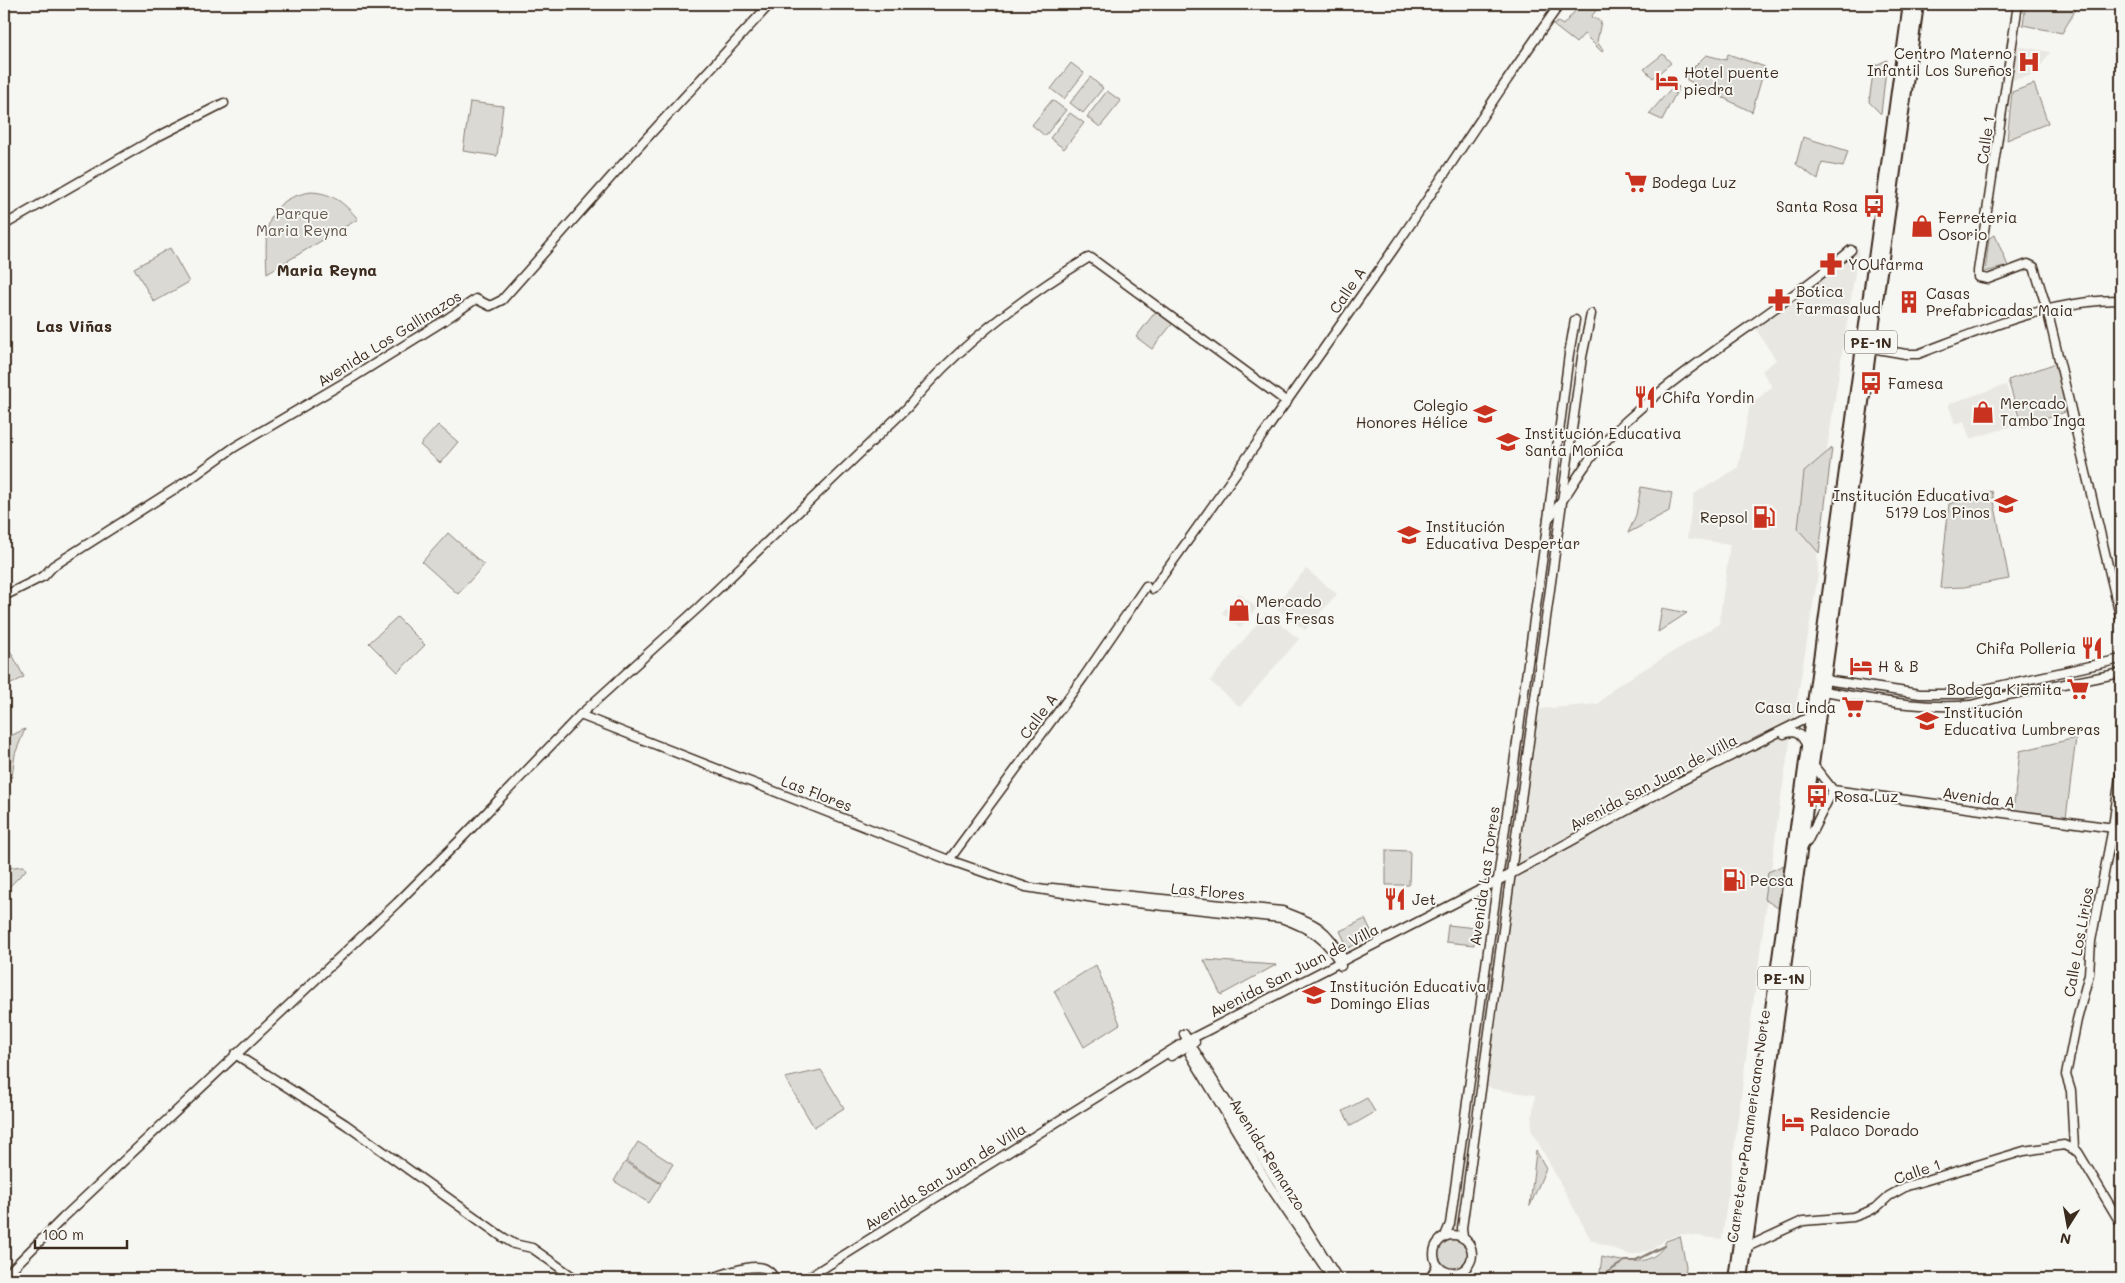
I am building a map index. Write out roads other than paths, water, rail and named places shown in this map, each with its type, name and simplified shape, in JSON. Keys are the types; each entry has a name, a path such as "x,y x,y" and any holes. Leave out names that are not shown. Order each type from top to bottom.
{"highway":[{"name":"PE-1N","path":"1808,747 1910,4"},
{"name":"PE-1N","path":"1825,680 1918,4"},
{"name":"Carretera Panamericana Norte","path":"1742,1279 1825,680"},
{"name":"Carretera Panamericana Norte","path":"1734,1279 1808,747"}],"street":[{"name":"Avenida Los Gallinazos","path":"4,596 44,576 54,566 187,481 233,448 360,373 476,299 490,306 502,300 620,167 770,4"},
{"name":"Calle A","path":"949,860 1287,402 1392,252 1484,112 1560,4"},
{"name":"Calle 1","path":"2018,4 1978,271 1980,279 1988,279 2024,265 2031,265 2038,278 2047,308"},
{"path":"4,225 159,136 224,103"},
{"path":"1548,519 1564,501 1586,465 1608,439 1658,393 1812,281 1851,250"},
{"path":"4,1277 63,1218 406,893 465,835 580,715 668,637 821,492 907,408 922,389 958,353 1048,282 1088,258 1168,313 1287,402"},
{"path":"1870,348 1918,354 2047,308 2093,300 2121,300"},
{"path":"2047,308 2121,620"},
{"name":"Avenida Las Torres","path":"1463,1238 1462,1228 1564,501 1582,357 1591,314"},
{"name":"Avenida Las Torres","path":"1445,1236 1450,1224 1575,320"},
{"path":"1825,680 1920,694 1964,694 2121,659"},
{"path":"1824,691 1918,705 1955,707 2082,679 2121,673"},
{"name":"Las Flores","path":"580,715 949,860 1026,887 1045,890 1053,888 1282,912 1306,920 1325,932 1336,945 1342,963"},
{"name":"Avenida San Juan de Villa","path":"1511,876 1677,783 1812,715"},
{"name":"Avenida San Juan de Villa","path":"806,1279 1187,1044 1678,787 1786,733 1796,733 1803,738 1808,747"},
{"path":"1802,847 1807,842 1833,790 1813,765"},
{"name":"Calle Los Lirios","path":"2074,1148 2070,1092 2066,1075 2089,974 2091,941 2113,828 2121,769"},
{"name":"Avenida A","path":"1833,790 2121,829"},
{"name":"Avenida San Juan de Villa","path":"816,1279 1187,1044"},
{"name":"Avenida Remanzo","path":"1187,1044 1271,1188 1332,1279"},
{"name":"Avenida Remanzo","path":"1187,1044 1338,1279"},
{"path":"235,1054 345,1124 501,1236 514,1244 532,1248 576,1279"},
{"name":"Calle 1","path":"1746,1247 1803,1221 1854,1217 1878,1207 1889,1196 1908,1186 2016,1154 2055,1145 2074,1148"},
{"path":"2074,1148 2083,1158 2121,1224"},
{"path":"1444,1279 1455,1274 1465,1269 1471,1260 1470,1246 1463,1238 1456,1235 1445,1236 1438,1241 1434,1250 1434,1258 1437,1265 1443,1271 1455,1274"},
{"path":"1430,1279 1437,1265"},
{"path":"709,1279 744,1268 759,1267 768,1270 775,1279"}],"waterway":[{"path":"1597,1279 1625,1261 1634,1261 1664,1246"}],"place":[{"name":"Centro Materno Infantil Los Sureños","path":"2029,62"},
{"name":"Hotel puente piedra","path":"1667,81"},
{"name":"Bodega Luz","path":"1636,182"},
{"name":"Santa Rosa","path":"1874,206"},
{"name":"Ferreteria Osorio","path":"1922,226"},
{"name":"YOUfarma","path":"1831,264"},
{"name":"Botica Farmasalud","path":"1779,300"},
{"name":"Casas Prefabricadas Maia","path":"1909,302"},
{"name":"Famesa","path":"1871,383"},
{"name":"Chifa Yordin","path":"1645,397"},
{"name":"Mercado Tambo Inga","path":"1983,412"},
{"name":"Colegio Honores Hélice","path":"1485,414"},
{"name":"Institución Educativa Santa Monica","path":"1508,442"},
{"name":"Institución Educativa 5179 Los Pinos","path":"2006,504"},
{"name":"Repsol","path":"1764,517"},
{"name":"Institución Educativa Despertar","path":"1409,535"},
{"name":"Mercado Las Fresas","path":"1239,610"},
{"name":"Chifa Polleria","path":"2092,648"},
{"name":"H & B","path":"1861,666"},
{"name":"Bodega Kiemita","path":"2078,689"},
{"name":"Casa Linda","path":"1853,707"},
{"name":"Institución Educativa Lumbreras","path":"1927,721"},
{"name":"Rosa Luz","path":"1817,796"},
{"name":"Pecsa","path":"1734,880"},
{"name":"Jet","path":"1395,899"},
{"name":"Institución Educativa Domingo Elias","path":"1314,995"},
{"name":"Residencie Palaco Dorado","path":"1793,1122"}],"district":[{"name":"Maria Reyna","path":"327,269"},
{"name":"Las Viñas","path":"74,325"}],"park label":[{"name":"Parque Maria Reyna","path":"302,222"}]}
